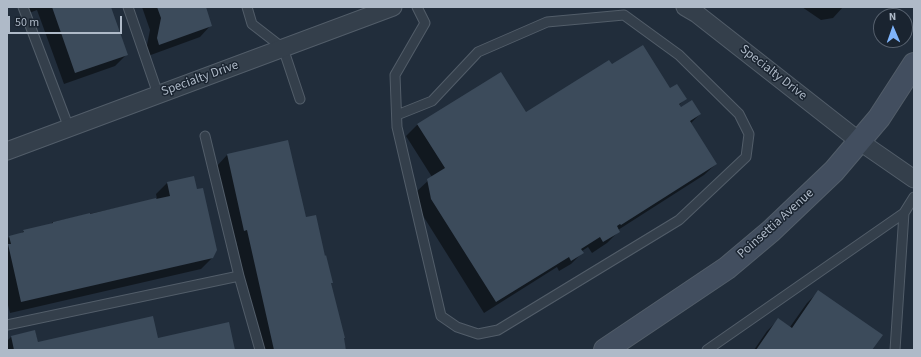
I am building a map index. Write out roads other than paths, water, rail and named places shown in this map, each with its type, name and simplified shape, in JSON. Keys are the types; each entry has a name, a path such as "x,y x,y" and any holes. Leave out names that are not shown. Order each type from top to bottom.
{"main road":[{"name":"Poinsettia Avenue","path":"615,347 727,268 771,231 834,171 879,118 914,64"}],"street":[{"name":"Specialty Drive","path":"7,151 393,7"},
{"name":"Specialty Drive","path":"685,7 697,14 859,141 913,176"}],"lane":[{"path":"23,7 69,128"},
{"path":"128,7 158,94"},
{"path":"247,7 252,24 283,48 300,99"},
{"path":"397,115 432,101 478,52 547,22 626,11 679,55 739,114 749,134 746,157 679,220 498,330 478,334 457,327 441,316 397,127 395,75 424,23 417,7"},
{"path":"205,136 239,276 260,350"},
{"path":"707,350 904,213 914,197"},
{"path":"895,350 904,213"},
{"path":"7,325 239,276"}]}
